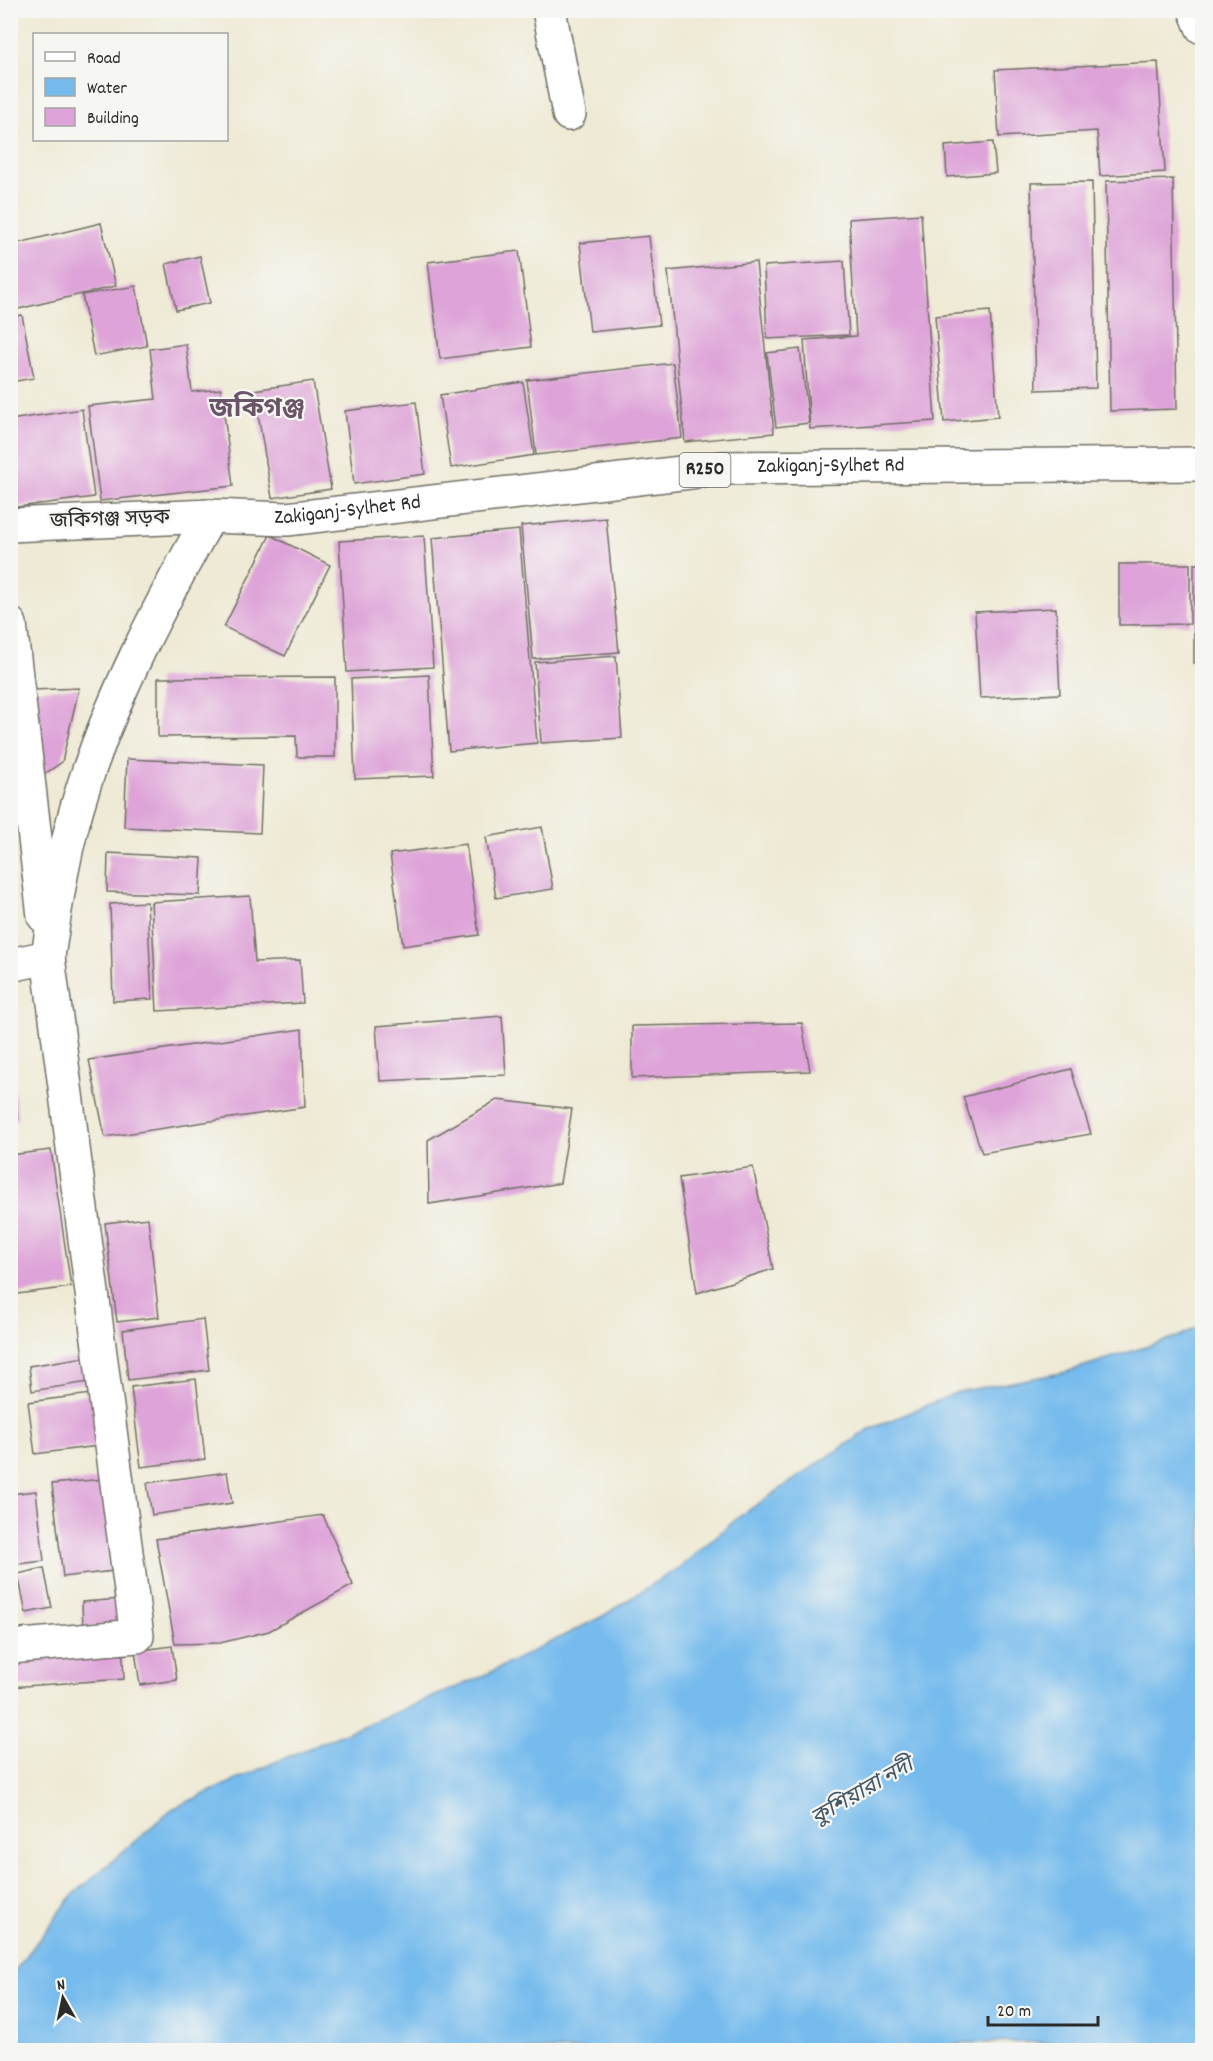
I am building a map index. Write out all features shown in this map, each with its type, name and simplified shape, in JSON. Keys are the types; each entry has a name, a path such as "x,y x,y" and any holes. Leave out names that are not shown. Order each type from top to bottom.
{"street":[{"path":"549,10 568,114"},
{"path":"1196,10 1203,27"},
{"name":"Zakiganj-Sylhet Rd","path":"210,516 287,519 724,468 1203,464"},
{"path":"48,957 57,897 82,788 159,605 210,516"},
{"name":"জকিগঞ্জ সড়ক","path":"10,525 210,516"},
{"path":"10,624 48,957 137,1636 10,1647"},
{"path":"10,964 48,957"}],"water":[{"name":"কুশিয়ারা নদী","path":"1202,1325 1202,2050 1096,2050 1044,2042 963,2043 939,2050 11,2050 11,1976 72,1896 172,1809 273,1763 481,1677 603,1616 680,1567 740,1516 868,1430 958,1392 1066,1372 1180,1336"}],"building":[{"path":"1158,62 1165,172 1100,176 1097,131 999,137 995,70"},
{"path":"1197,62 1202,62 1202,115 1201,115"},
{"path":"993,142 996,173 947,177 945,146"},
{"path":"1173,179 1177,409 1110,411 1106,181"},
{"path":"1092,182 1096,388 1036,390 1031,183"},
{"path":"921,214 935,421 810,429 804,340 856,336 849,219"},
{"path":"101,223 116,286 10,311 10,245"},
{"path":"649,236 659,325 590,332 580,243"},
{"path":"519,251 531,347 440,359 428,262"},
{"path":"200,256 210,303 176,310 166,264"},
{"path":"844,261 849,335 767,339 764,266"},
{"path":"756,262 774,433 685,442 668,271"},
{"path":"136,286 147,346 94,356 82,295"},
{"path":"990,311 998,417 944,422 935,316"},
{"path":"22,315 34,378 10,382 10,317"},
{"path":"186,344 192,392 221,389 233,486 100,501 88,406 156,399 150,349"},
{"path":"800,349 809,423 776,427 767,353"},
{"path":"673,363 682,438 536,455 527,380"},
{"path":"313,381 331,489 272,498 254,390"},
{"path":"523,382 534,455 451,468 440,395"},
{"path":"416,402 425,474 354,484 345,411"},
{"path":"82,409 94,497 10,508 10,420"},
{"path":"606,518 619,652 533,659 521,526"},
{"path":"519,530 537,743 449,751 432,538"},
{"path":"270,535 330,565 285,656 224,627"},
{"path":"424,536 433,667 347,672 339,541"},
{"path":"1119,564 1190,564 1190,624 1119,625"},
{"path":"1194,564 1202,564 1202,663 1194,663"},
{"path":"1056,608 1060,694 980,698 975,612"},
{"path":"616,656 622,738 541,743 535,662"},
{"path":"429,675 434,776 355,779 351,679"},
{"path":"335,677 335,757 297,757 296,736 158,737 158,678"},
{"path":"79,688 62,762 36,780 33,690"},
{"path":"127,759 263,765 260,833 124,827"},
{"path":"542,827 553,889 496,898 486,837"},
{"path":"466,844 479,935 403,946 390,854"},
{"path":"108,853 202,858 200,895 107,892"},
{"path":"250,896 255,962 300,960 303,1003 157,1011 151,902"},
{"path":"147,902 152,999 113,1001 110,904"},
{"path":"502,1016 506,1075 380,1081 376,1026"},
{"path":"802,1023 810,1071 632,1078 632,1026"},
{"path":"302,1029 305,1107 105,1137 89,1060"},
{"path":"10,1066 18,1119 10,1120"},
{"path":"1071,1069 1091,1134 982,1153 963,1097"},
{"path":"497,1100 572,1109 560,1183 429,1204 428,1140"},
{"path":"51,1150 71,1287 10,1295 10,1155"},
{"path":"753,1167 773,1269 697,1293 679,1178"},
{"path":"148,1218 159,1317 117,1322 105,1223"},
{"path":"203,1319 209,1370 128,1380 123,1330"},
{"path":"85,1357 89,1382 32,1391 29,1366"},
{"path":"196,1379 205,1459 141,1467 131,1387"},
{"path":"91,1394 98,1446 35,1454 28,1402"},
{"path":"227,1472 232,1503 152,1515 147,1483"},
{"path":"103,1479 113,1571 63,1577 52,1484"},
{"path":"36,1491 44,1561 10,1565 10,1494"},
{"path":"323,1515 353,1585 269,1631 220,1643 175,1644 156,1539"},
{"path":"44,1568 52,1608 26,1613 18,1574"},
{"path":"121,1599 123,1625 83,1628 82,1602"},
{"path":"122,1640 124,1679 10,1687 10,1649"},
{"path":"172,1646 177,1680 140,1685 135,1651"}],"district":[{"name":"জকিগঞ্জ","path":"257,410"}]}
